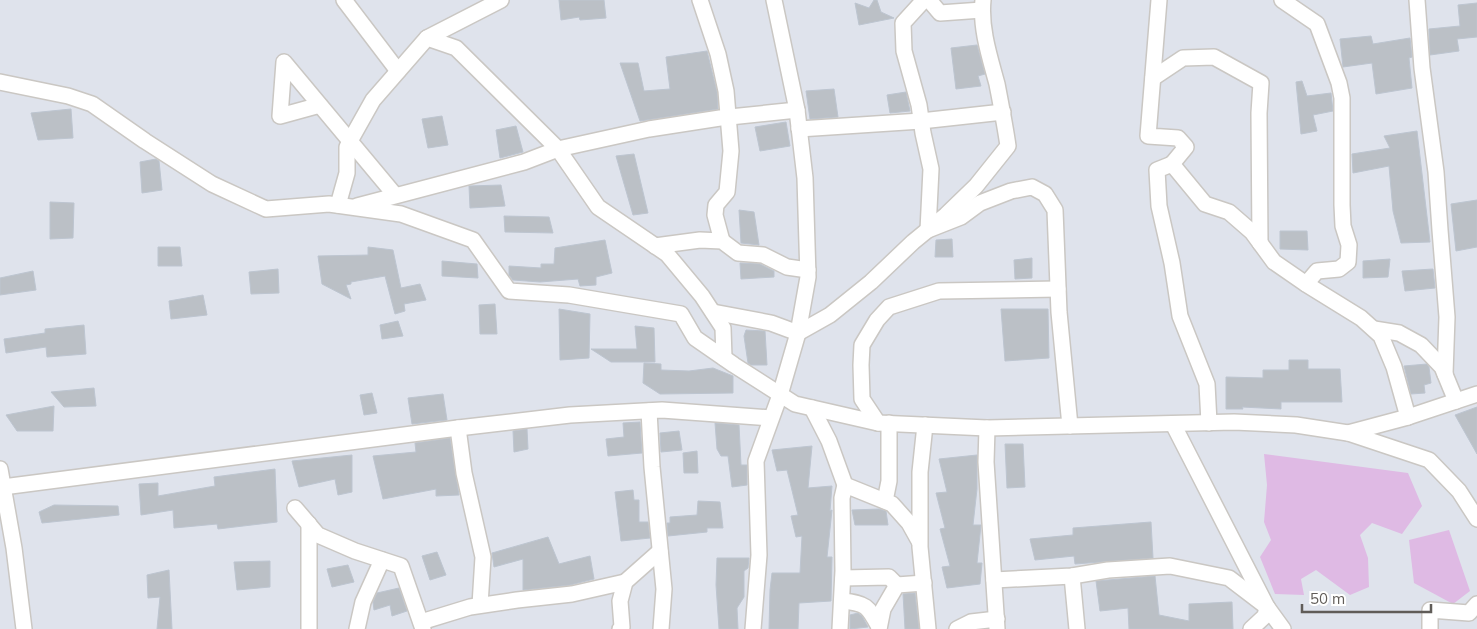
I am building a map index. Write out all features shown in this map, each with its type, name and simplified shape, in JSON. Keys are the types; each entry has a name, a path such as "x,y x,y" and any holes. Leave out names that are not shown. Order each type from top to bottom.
{"street":[{"path":"344,0 398,71"},
{"path":"338,205 347,173 347,147 373,100 427,38 501,0"},
{"path":"700,0 718,54 726,91 731,151 727,192 716,205 715,215 722,241"},
{"path":"753,629 759,556 756,461 780,395 798,333 808,270 805,178 797,110 774,0"},
{"path":"924,0 903,23 904,51 920,105 921,121 931,168 928,230"},
{"path":"713,312 771,323 798,333 830,315 871,282 946,215 976,186 1008,146 1003,112 988,49 983,5 940,13 929,0"},
{"path":"1159,0 1148,136 1178,138 1186,147 1172,164 1156,170 1159,206 1172,263 1180,316 1206,384 1210,423"},
{"path":"1282,0 1317,24 1339,83 1342,98 1342,205 1343,226 1349,244 1348,262 1339,269 1316,271 1306,284"},
{"path":"1417,0 1422,68 1436,172 1447,317 1445,374"},
{"path":"427,38 456,48 558,149 598,207 667,254 702,296 723,328 724,358"},
{"path":"1153,78 1183,58 1214,57 1261,83 1260,243"},
{"path":"0,82 68,96 92,104 212,184 266,209 329,204 401,214 473,240 509,291 569,295 681,314 695,338 795,404 884,423 987,428 1234,422 1296,425 1348,433 1429,460 1471,502 1477,519"},
{"path":"320,105 395,195"},
{"path":"355,207 360,204 524,162 558,149 649,130 728,117 797,110"},
{"path":"799,129 921,121 1003,112"},
{"path":"1172,164 1205,204 1229,212 1252,232 1274,262 1362,318 1381,336 1394,367 1408,417"},
{"path":"928,230 961,217 980,203 1011,191 1032,188 1046,194 1054,210 1058,289 1070,426"},
{"path":"655,246 700,240 722,241 738,253 762,255 787,267 808,270"},
{"path":"885,501 888,480 884,423 862,399 862,345 877,320 889,307 939,291 1058,289"},
{"path":"1374,329 1399,333 1421,345 1442,367 1456,401"},
{"path":"1348,433 1408,417 1477,394"},
{"path":"812,408 829,441 845,486 842,498 843,578 840,629"},
{"path":"3,487 570,415 662,410 771,418"},
{"path":"649,411 652,467 664,589 660,629"},
{"path":"1173,424 1267,607 1283,629"},
{"path":"924,425 920,472 920,542 928,629"},
{"path":"458,428 464,473 483,557 480,606"},
{"path":"957,629 971,622 997,624 986,462 987,428"},
{"path":"0,469 14,548 24,629"},
{"path":"845,486 892,504 909,523 920,542"},
{"path":"295,508 318,535 401,566 422,626 480,606 572,594 625,582 660,551"},
{"path":"309,524 310,629"},
{"path":"357,629 363,602 382,560"},
{"path":"994,580 1072,576 1108,570 1170,566 1229,578 1267,607"},
{"path":"1072,576 1077,629"},
{"path":"843,578 888,577 897,584 924,583"},
{"path":"620,629 622,627 620,601 625,582"},
{"path":"879,628 883,609 897,584"},
{"path":"842,601 858,602 871,610 879,628"},
{"path":"1430,629 1430,610 1469,613 1477,604"},
{"path":"1251,629 1265,616 1267,607"}],"shaded area":[{"path":"1264,454 1408,473 1422,506 1402,534 1372,523 1360,535 1368,558 1369,587 1350,595 1316,570 1301,579 1304,595 1275,594 1260,557 1271,540 1264,522 1267,485"},
{"path":"1449,530 1470,591 1453,604 1414,583 1409,540"}],"building":[{"path":"559,0 604,0 606,18 580,20 579,17 561,20"},
{"path":"874,0 877,0 881,12 894,18 859,25 855,3 869,8"},
{"path":"1477,3 1477,37 1457,39 1459,51 1430,55 1429,29 1460,26 1458,5"},
{"path":"1371,36 1373,44 1410,38 1412,57 1409,58 1412,88 1376,94 1372,63 1343,67 1340,39"},
{"path":"977,45 985,74 978,76 981,86 956,89 951,48"},
{"path":"707,51 717,92 718,109 640,121 620,63 638,63 644,91 670,89 666,57"},
{"path":"1302,81 1307,96 1331,93 1333,111 1313,115 1317,131 1301,134 1296,82"},
{"path":"834,89 838,117 810,119 806,91"},
{"path":"906,92 910,111 890,113 887,95"},
{"path":"71,109 73,138 38,140 31,113"},
{"path":"442,116 448,145 428,148 422,119"},
{"path":"786,122 790,146 760,151 755,127"},
{"path":"516,126 523,152 500,158 496,130"},
{"path":"1417,131 1430,242 1401,243 1393,211 1389,166 1353,173 1352,154 1390,148 1384,136"},
{"path":"634,154 648,213 633,215 616,156"},
{"path":"156,159 159,161 162,190 142,193 140,162"},
{"path":"501,185 505,206 470,208 469,186"},
{"path":"1477,200 1477,247 1456,251 1451,204"},
{"path":"50,202 74,203 73,238 50,239"},
{"path":"739,210 754,212 759,245 741,243"},
{"path":"504,216 549,217 553,233 505,232"},
{"path":"1280,231 1307,231 1308,250 1280,249"},
{"path":"952,239 953,257 935,257 936,240"},
{"path":"605,240 612,273 596,277 596,285 580,286 578,279 540,282 513,280 509,275 509,266 541,268 541,264 554,264 555,248"},
{"path":"158,247 180,247 182,266 158,266"},
{"path":"368,247 393,250 401,288 420,284 426,300 404,304 405,311 395,314 385,276 351,282 351,284 346,285 351,299 322,284 318,256 368,255"},
{"path":"1032,258 1032,278 1015,279 1014,260"},
{"path":"1390,259 1388,277 1363,278 1363,261"},
{"path":"442,261 477,264 478,278 442,276"},
{"path":"740,263 760,264 774,271 774,277 741,279"},
{"path":"278,269 279,293 251,294 249,272"},
{"path":"1433,269 1435,288 1405,291 1402,271"},
{"path":"33,271 36,290 0,295 0,278"},
{"path":"203,295 207,315 171,319 169,301"},
{"path":"495,304 497,334 480,334 479,305"},
{"path":"559,309 590,314 589,358 560,360"},
{"path":"1001,309 1048,309 1049,358 1005,361"},
{"path":"398,321 403,336 382,339 380,325"},
{"path":"84,325 86,354 47,357 46,347 6,353 4,339 45,333 45,329"},
{"path":"635,326 654,328 655,362 611,362 591,349 637,349"},
{"path":"746,330 765,331 767,365 751,365 748,363 744,336"},
{"path":"1289,360 1308,360 1308,369 1340,369 1342,402 1281,402 1281,409 1242,407 1243,409 1226,409 1226,377 1263,378 1263,370 1289,370"},
{"path":"644,363 661,364 661,370 689,371 713,368 733,376 733,393 660,394 643,383"},
{"path":"1427,364 1431,383 1424,385 1425,393 1411,394 1404,366"},
{"path":"94,388 96,406 64,407 51,392"},
{"path":"372,393 377,413 364,415 360,395"},
{"path":"443,394 447,420 412,424 408,398"},
{"path":"54,406 53,431 17,431 6,415"},
{"path":"1477,407 1477,454 1455,415"},
{"path":"640,422 642,453 608,456 606,439 624,437 623,423"},
{"path":"715,423 739,425 741,465 747,465 747,485 732,487 728,456 721,456 717,449"},
{"path":"527,429 528,449 514,452 513,431"},
{"path":"679,431 682,450 661,452 660,433"},
{"path":"450,438 459,495 436,496 436,489 383,499 373,456 416,452 415,443"},
{"path":"1005,444 1023,444 1025,487 1007,488"},
{"path":"812,446 808,488 832,486 830,511 832,510 827,557 832,557 831,601 799,603 798,629 769,629 772,573 800,573 802,536 796,537 791,516 798,515 787,470 777,471 772,450"},
{"path":"697,451 698,473 684,473 683,453"},
{"path":"352,455 352,492 338,495 335,479 299,487 292,461"},
{"path":"977,455 977,489 973,525 981,525 977,563 982,563 980,584 947,588 942,567 950,566 940,529 945,528 936,493 947,492 939,459"},
{"path":"275,469 277,522 218,529 217,524 174,528 173,510 141,515 139,484 158,483 158,496 215,486 214,477"},
{"path":"633,490 634,500 639,500 639,522 648,522 650,538 621,541 615,492"},
{"path":"698,501 720,502 723,528 707,528 707,532 668,536 667,523 670,523 670,517 697,515"},
{"path":"54,505 118,506 119,515 42,523 39,512"},
{"path":"879,509 886,511 888,525 855,525 852,510"},
{"path":"1151,522 1153,558 1075,564 1074,556 1035,560 1030,539 1073,535 1073,528"},
{"path":"548,537 559,564 590,556 594,579 570,585 523,590 523,559 494,567 492,553"},
{"path":"437,552 446,575 430,580 422,556"},
{"path":"717,558 749,558 748,568 744,571 744,597 737,608 738,629 719,629 716,585"},
{"path":"270,561 270,587 237,590 234,562"},
{"path":"348,565 354,582 332,587 327,569"},
{"path":"169,570 172,629 157,629 160,597 148,598 147,575"},
{"path":"1155,576 1159,615 1189,621 1189,604 1232,602 1233,629 1129,629 1128,608 1100,611 1096,581"},
{"path":"399,588 407,611 392,616 390,605 374,610 373,602 377,593"},
{"path":"915,593 919,629 905,629 903,594"},
{"path":"858,613 862,616 868,627 850,629 850,615"}]}
